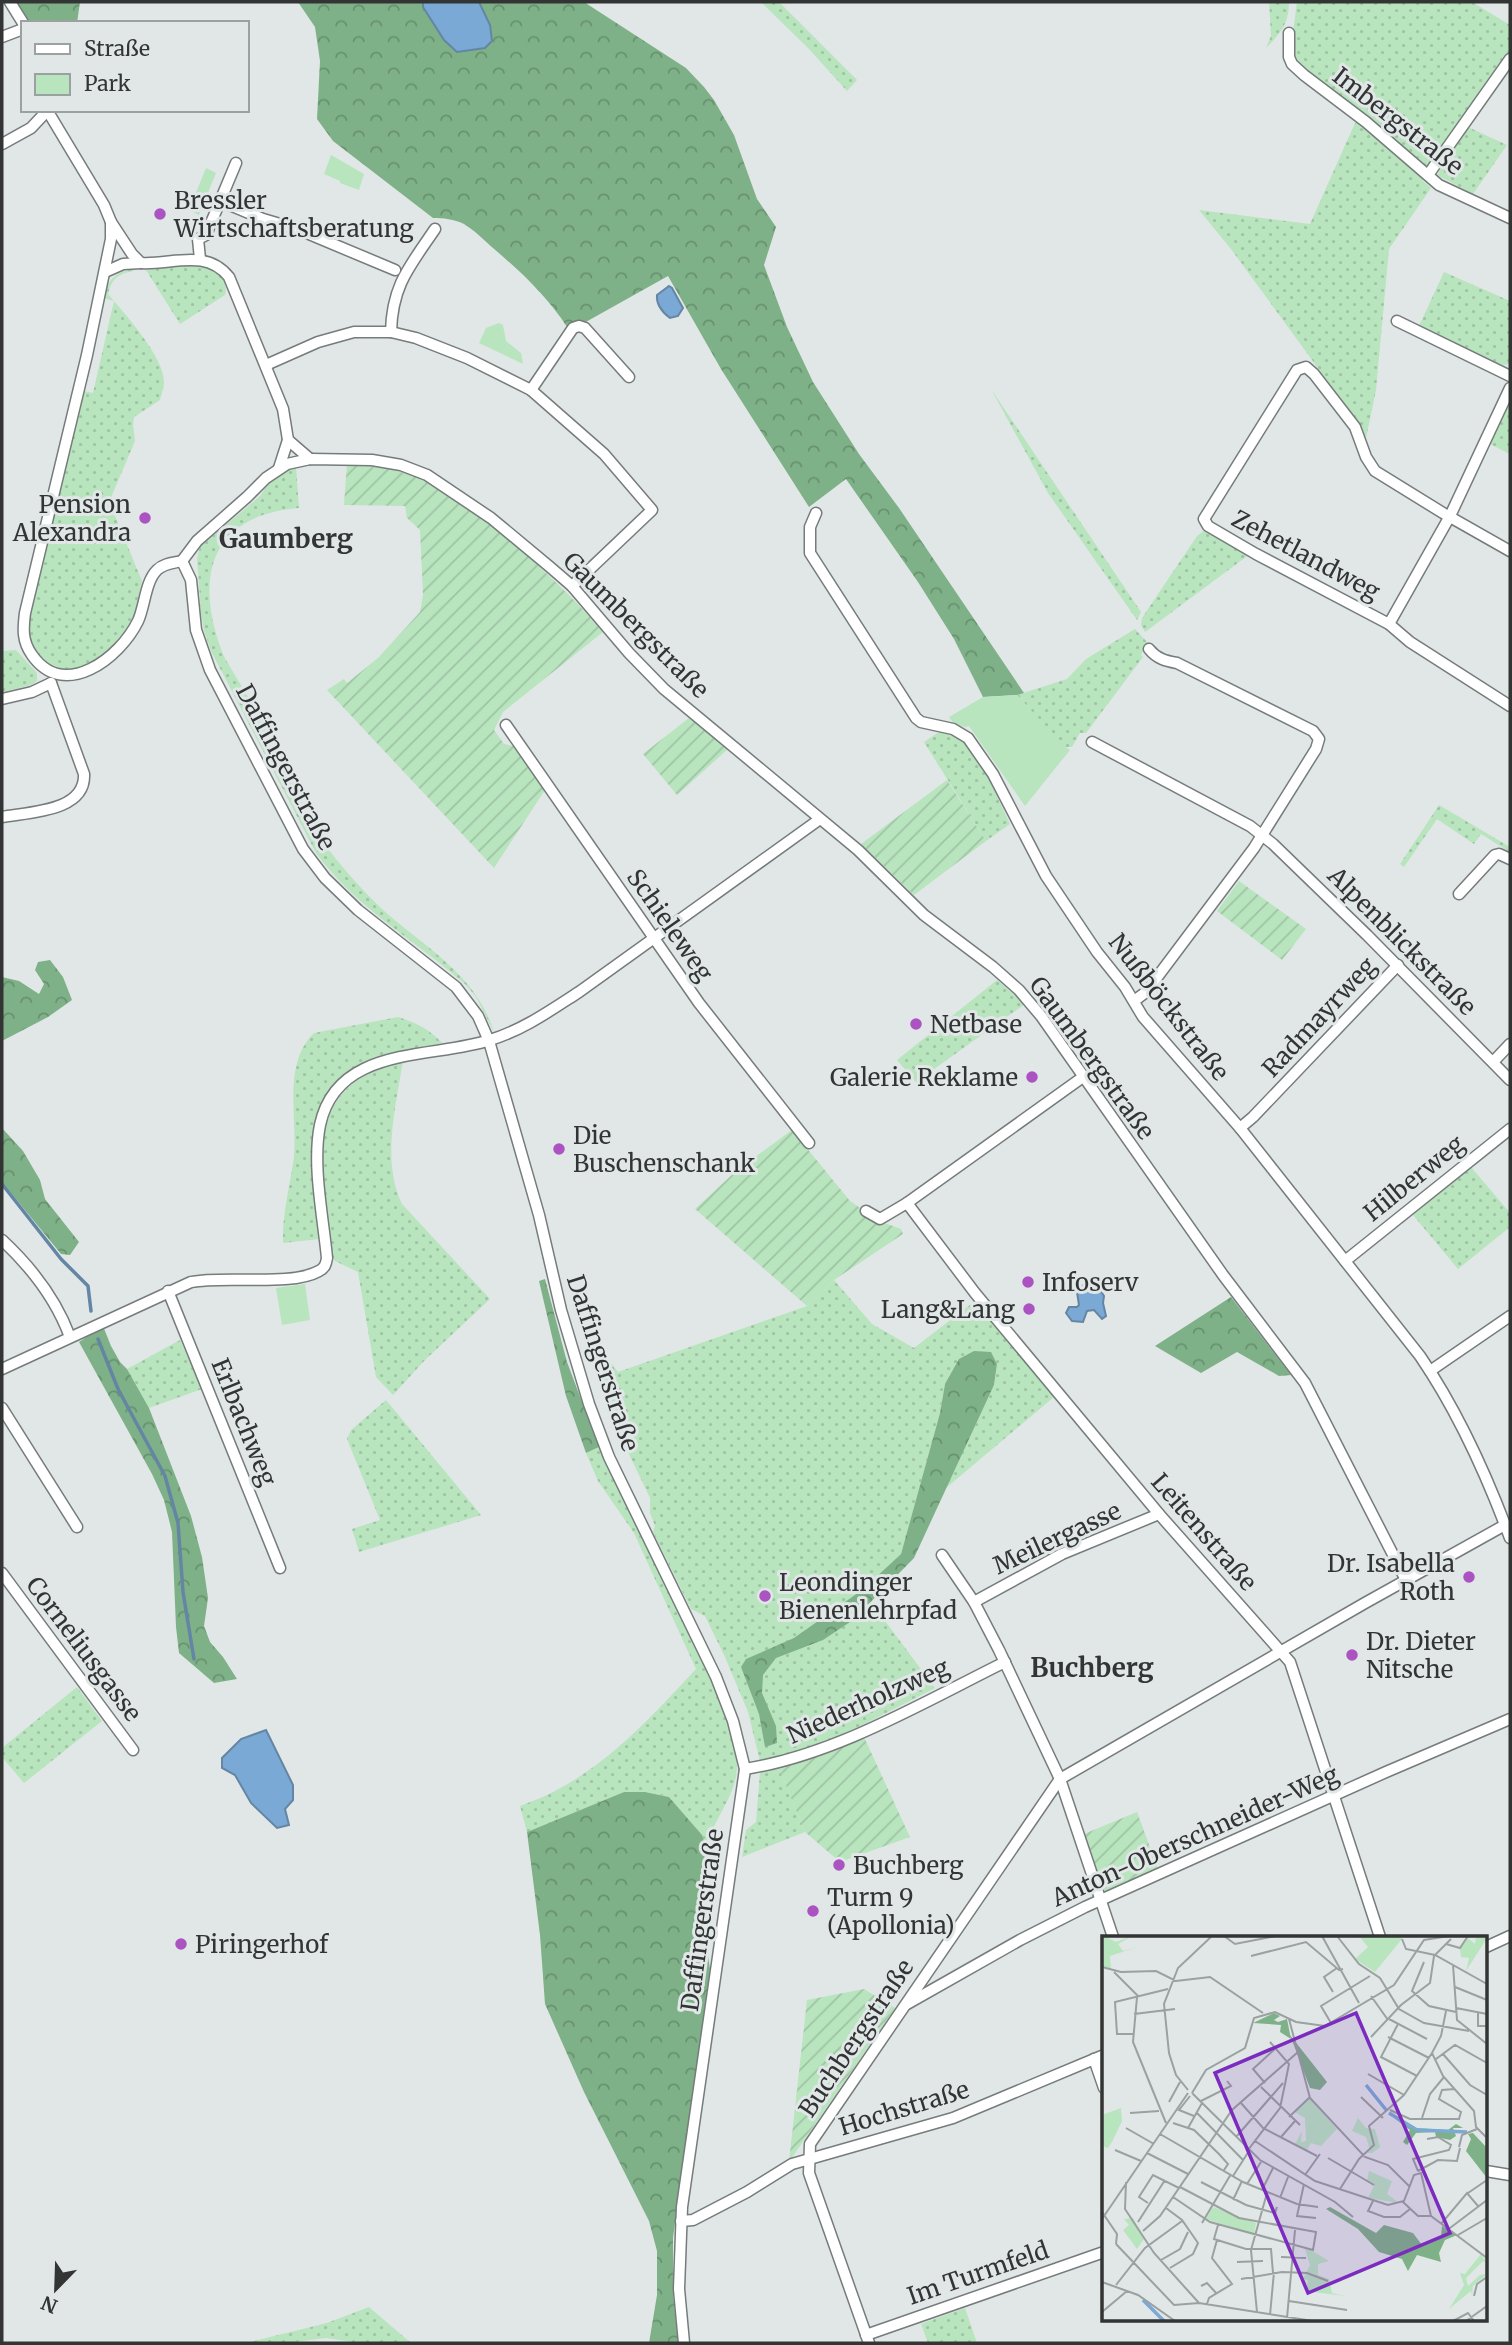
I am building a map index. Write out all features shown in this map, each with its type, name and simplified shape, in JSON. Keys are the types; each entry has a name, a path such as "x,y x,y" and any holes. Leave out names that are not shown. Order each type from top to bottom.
{"street":[{"path":"10,2 22,21"},
{"path":"2,37 21,30"},
{"name":"Imbergstraße","path":"1289,33 1289,57 1292,64 1366,122 1439,185 1510,219"},
{"path":"1428,175 1510,60"},
{"path":"2,144 31,128 46,112"},
{"path":"48,112 104,205 111,222 141,263"},
{"path":"200,259 198,239 206,235 236,163"},
{"path":"220,201 263,219 297,229 395,270"},
{"path":"2,817 69,802 84,782 84,774 53,678 32,656 24,639 23,627 106,272 111,222"},
{"path":"391,332 394,300 400,282 435,229"},
{"path":"106,272 123,264 200,259 219,267 229,277 283,409 288,440 279,468"},
{"path":"1397,321 1510,376"},
{"path":"531,390 573,328 579,326 585,328 629,377"},
{"path":"267,365 334,336 354,332 391,332 404,334 467,358 531,390 604,454 652,510 572,586"},
{"name":"Zehetlandweg","path":"1450,516 1375,471 1366,457 1355,428 1314,374 1306,368 1297,370 1206,513 1205,523 1256,554 1389,624 1410,642 1510,706"},
{"path":"1389,624 1450,516 1510,388"},
{"path":"288,440 310,458"},
{"name":"Gaumbergstraße","path":"53,678 87,671 106,660 138,622 151,580 157,570 167,564 182,561 197,541 279,468 310,458 372,460 401,465 427,475 499,524 572,586 629,653 664,689 858,850 925,915 1019,990 1041,1016 1223,1275 1305,1383 1406,1580"},
{"name":"Nußböckstraße","path":"816,513 810,527 810,553 916,718 953,729 968,737 993,774 1046,876 1143,1017 1240,1128 1430,1371 1505,1510 1505,1525 1510,1538"},
{"path":"1450,516 1510,551"},
{"name":"Daffingerstraße","path":"182,561 191,580 196,630 210,670 303,849 324,878 358,911 448,980 465,996 478,1016 489,1041 539,1215 561,1310 589,1404 609,1457 716,1677 733,1721 744,1769 681,2221 679,2289 684,2343"},
{"path":"1134,1001 1146,992 1254,848 1316,749 1319,739 1313,731 1177,663 1165,661 1149,649"},
{"path":"2,699 32,692 53,678"},
{"name":"Schieleweg","path":"506,725 707,1013 809,1143"},
{"name":"Alpenblickstraße","path":"1092,742 1250,826 1273,844 1398,965 1510,1080"},
{"path":"2,1369 191,1282 205,1279 292,1277 322,1269 327,1258 318,1161 319,1132 321,1121 332,1099 352,1077 381,1061 489,1041 517,1030 560,1005 820,819"},
{"path":"1459,894 1495,855 1510,859"},
{"name":"Radmayrweg","path":"1240,1128 1398,965"},
{"path":"1493,1062 1510,1044"},
{"path":"866,1211 880,1219 907,1203 1083,1077"},
{"name":"Hilberweg","path":"1345,1261 1510,1129"},
{"name":"Leitenstraße","path":"907,1203 975,1293 1160,1514 1290,1662 1380,1936"},
{"path":"2,1240 50,1296 70,1337"},
{"name":"Erlbachweg","path":"168,1291 280,1568"},
{"path":"1430,1371 1510,1315"},
{"path":"2,1408 77,1527"},
{"name":"Meilergasse","path":"974,1602 1062,1554 1160,1514"},
{"name":"Buchbergstraße","path":"810,2158 810,2144 1060,1779 1505,1525"},
{"path":"942,1555 974,1602 1060,1779 1113,1936"},
{"name":"Corneliusgasse","path":"2,1573 133,1750"},
{"name":"Niederholzweg","path":"744,1769 801,1756 834,1744 1005,1662"},
{"name":"Anton-Oberschneider-Weg","path":"904,2006 1020,1940 1101,1900 1510,1719"},
{"path":"1488,1946 1510,1937"},
{"path":"1099,2057 1102,2076"},
{"name":"Hochstraße","path":"681,2221 692,2220 747,2192 792,2164 953,2118 1099,2057"},
{"name":"Im Turmfeld","path":"810,2158 809,2173 868,2339 1102,2253"},
{"path":"1488,2171 1510,2175"}],"green space":[{"path":"12,2 80,2 77,21 25,21"},
{"path":"298,2 584,2 686,68 714,100 734,135 757,199 776,227 764,265 787,327 813,382 859,454 899,508 1024,693 983,697 954,639 846,479 809,507 721,369 668,276 584,323 577,322 567,327 533,285 471,229 456,221 433,218 333,141 317,119 320,61 315,27"},
{"path":"761,2 779,2 857,80 847,91 808,48"},
{"path":"1269,2 1289,2 1289,9 1283,27 1266,48 1271,36"},
{"path":"1297,2 1472,2 1510,25 1510,52 1432,165 1427,166 1379,125 1299,65 1293,48"},
{"path":"1355,123 1422,173 1423,181 1431,188 1389,249 1376,390 1366,438 1353,416 1231,249 1199,210 1310,224"},
{"path":"1468,127 1507,145 1473,194 1437,175"},
{"path":"331,155 364,174 359,190 324,174"},
{"path":"206,168 216,173 199,215 189,210"},
{"path":"191,265 205,267 221,276 226,287 225,295 180,324 146,270"},
{"path":"131,269 134,271 114,280 108,294 113,301 104,298 107,286 113,278"},
{"path":"1444,272 1510,301 1510,364 1497,363 1419,326"},
{"path":"114,302 151,349 163,373 164,383 160,400 134,417 135,441 112,495 113,511 142,581 134,615 127,629 95,660 80,668 63,669 50,664 37,653 28,633 30,612 84,391 93,393"},
{"path":"499,323 503,325 506,341 521,353 523,364 479,343 486,328"},
{"path":"991,389 1141,612 1137,620 1048,493"},
{"path":"1510,402 1510,454 1490,444"},
{"path":"347,464 406,473 453,496 538,565 603,632 503,712 494,730 504,744 513,746 545,790 494,868 327,690 344,679 347,683 378,658 420,612 423,595 420,530 407,518 405,506 344,505"},
{"path":"296,467 299,508 270,513 246,522 229,536 217,553 211,573 210,596 213,622 221,649 270,737 319,837 374,901 462,978 475,994 486,1012 494,1032 476,997 465,984 368,907 332,873 316,853 211,651 201,613 197,558 200,547 260,496 264,490 262,488 270,481"},
{"path":"1205,530 1250,554 1145,632 1141,625 1142,618 1197,536"},
{"path":"1135,629 1148,643 1141,655 1143,657 1086,733 1080,733 1072,747 1064,747 1017,695 1067,679 1086,659"},
{"path":"2,648 4,651 16,650 37,673 37,681 2,692"},
{"path":"1017,695 1070,750 1025,806 969,726 954,724 949,717 983,697"},
{"path":"689,718 728,749 677,795 643,754"},
{"path":"939,732 964,741 988,777 1010,824 986,841 924,742"},
{"path":"947,780 986,841 914,895 861,844"},
{"path":"1439,805 1510,847 1508,851 1481,834 1474,844 1437,819 1404,867 1400,864"},
{"path":"1239,881 1306,929 1282,960 1217,911"},
{"path":"50,960 63,977 72,1000 48,1017 2,1041 2,977 19,981 39,994 44,984 35,970 38,962"},
{"path":"997,980 1025,1004 916,1082 897,1060"},
{"path":"398,1017 422,1027 442,1043 379,1057 362,1065 328,1095 319,1112 314,1131 313,1155 319,1239 283,1243 295,1142 293,1092 298,1060 304,1046 314,1033"},
{"path":"403,1060 391,1151 392,1170 402,1204 490,1299 425,1360 393,1395 376,1377 358,1272 335,1261 331,1254 322,1163 324,1136 331,1111 346,1090 369,1073"},
{"path":"2,1128 23,1151 40,1180 45,1199 79,1242 70,1255 61,1254 2,1182"},
{"path":"792,1130 850,1201 879,1221 901,1229 903,1234 834,1280 807,1306 695,1209 736,1171"},
{"path":"1471,1167 1510,1213 1510,1227 1458,1269 1413,1215"},
{"path":"545,1279 567,1362 599,1447 586,1453 566,1396 539,1281"},
{"path":"834,1280 872,1324 914,1348 975,1301 1055,1396 946,1488 994,1385 997,1364 945,1384 940,1413 901,1554 862,1590 935,1688 831,1741 760,1761 748,1712 725,1657 705,1616 691,1609 653,1532 655,1526 650,1513 650,1498 616,1427 587,1330 618,1372 807,1306"},
{"path":"305,1284 310,1320 282,1325 276,1288"},
{"path":"1231,1297 1291,1375 1279,1376 1237,1352 1201,1373 1155,1346"},
{"path":"103,1326 111,1346 149,1408 191,1516 202,1557 208,1598 204,1626 210,1642 237,1679 214,1683 179,1653 172,1532 164,1500 79,1342"},
{"path":"180,1340 202,1389 149,1408 127,1369"},
{"path":"974,1351 991,1352 997,1364 994,1385 914,1558 853,1620 823,1640 776,1658 763,1675 762,1693 776,1726 777,1743 765,1747 759,1714 741,1667 746,1659 794,1638 862,1590 901,1554 940,1413 945,1384 959,1359"},
{"path":"386,1400 481,1515 359,1552 352,1529 380,1520 347,1439 351,1430"},
{"path":"599,1447 709,1673 732,1732 736,1751 736,1778 706,1847 702,1835 669,1797 645,1792 624,1792 527,1832 520,1806 555,1791 613,1752 696,1669 634,1533 598,1481 586,1453"},
{"path":"77,1687 102,1721 24,1783 2,1757 2,1748"},
{"path":"864,1737 910,1837 840,1862 805,1832 778,1766 832,1752"},
{"path":"778,1766 805,1832 742,1857 746,1830 756,1822 760,1772"},
{"path":"624,1792 645,1792 669,1797 702,1835 706,1847 701,1911 710,1969 673,2238 673,2293 678,2343 649,2343 657,2295 657,2251 649,2221 584,2092 545,2004 540,1935 527,1832"},
{"path":"1137,1812 1158,1869 1109,1892 1099,1888 1084,1834"},
{"path":"864,1989 895,2008 789,2162 807,2000"},
{"path":"369,2307 411,2343 359,2343 326,2338 286,2343 246,2343 327,2323"},
{"path":"965,2308 977,2343 928,2343 921,2324"}],"water":[{"path":"423,2 479,2 490,25 492,41 485,48 457,52 444,40 423,7"},
{"path":"669,286 683,308 678,316 670,318 657,302 657,295"},
{"path":"1091,1282 1104,1296 1106,1316 1102,1319 1094,1310 1087,1311 1083,1322 1072,1321 1066,1313 1069,1307 1079,1305 1077,1292 1081,1286"},
{"path":"266,1730 293,1785 293,1800 285,1809 289,1825 277,1828 251,1803 235,1775 222,1768 222,1758 241,1739"}],"waterway":[{"path":"2,1184 61,1259 88,1286 91,1311"},
{"path":"98,1339 118,1389 165,1476 178,1523 183,1592 194,1659"}],"place":[{"name":"Bressler Wirtschaftsberatung","path":"160,214"},
{"name":"Pension Alexandra","path":"145,518"},
{"name":"Netbase","path":"916,1024"},
{"name":"Galerie Reklame","path":"1032,1077"},
{"name":"Die Buschenschank","path":"559,1149"},
{"name":"Infoserv","path":"1028,1282"},
{"name":"Lang&Lang","path":"1029,1309"},
{"name":"Dr. Isabella Roth","path":"1469,1577"},
{"name":"Leondinger Bienenlehrpfad","path":"765,1596"},
{"name":"Dr. Dieter Nitsche","path":"1352,1655"},
{"name":"Buchberg","path":"839,1865"},
{"name":"Turm 9 (Apollonia)","path":"813,1911"},
{"name":"Piringerhof","path":"181,1944"}],"district":[{"name":"Gaumberg","path":"286,538"},
{"name":"Buchberg","path":"1092,1667"}]}
